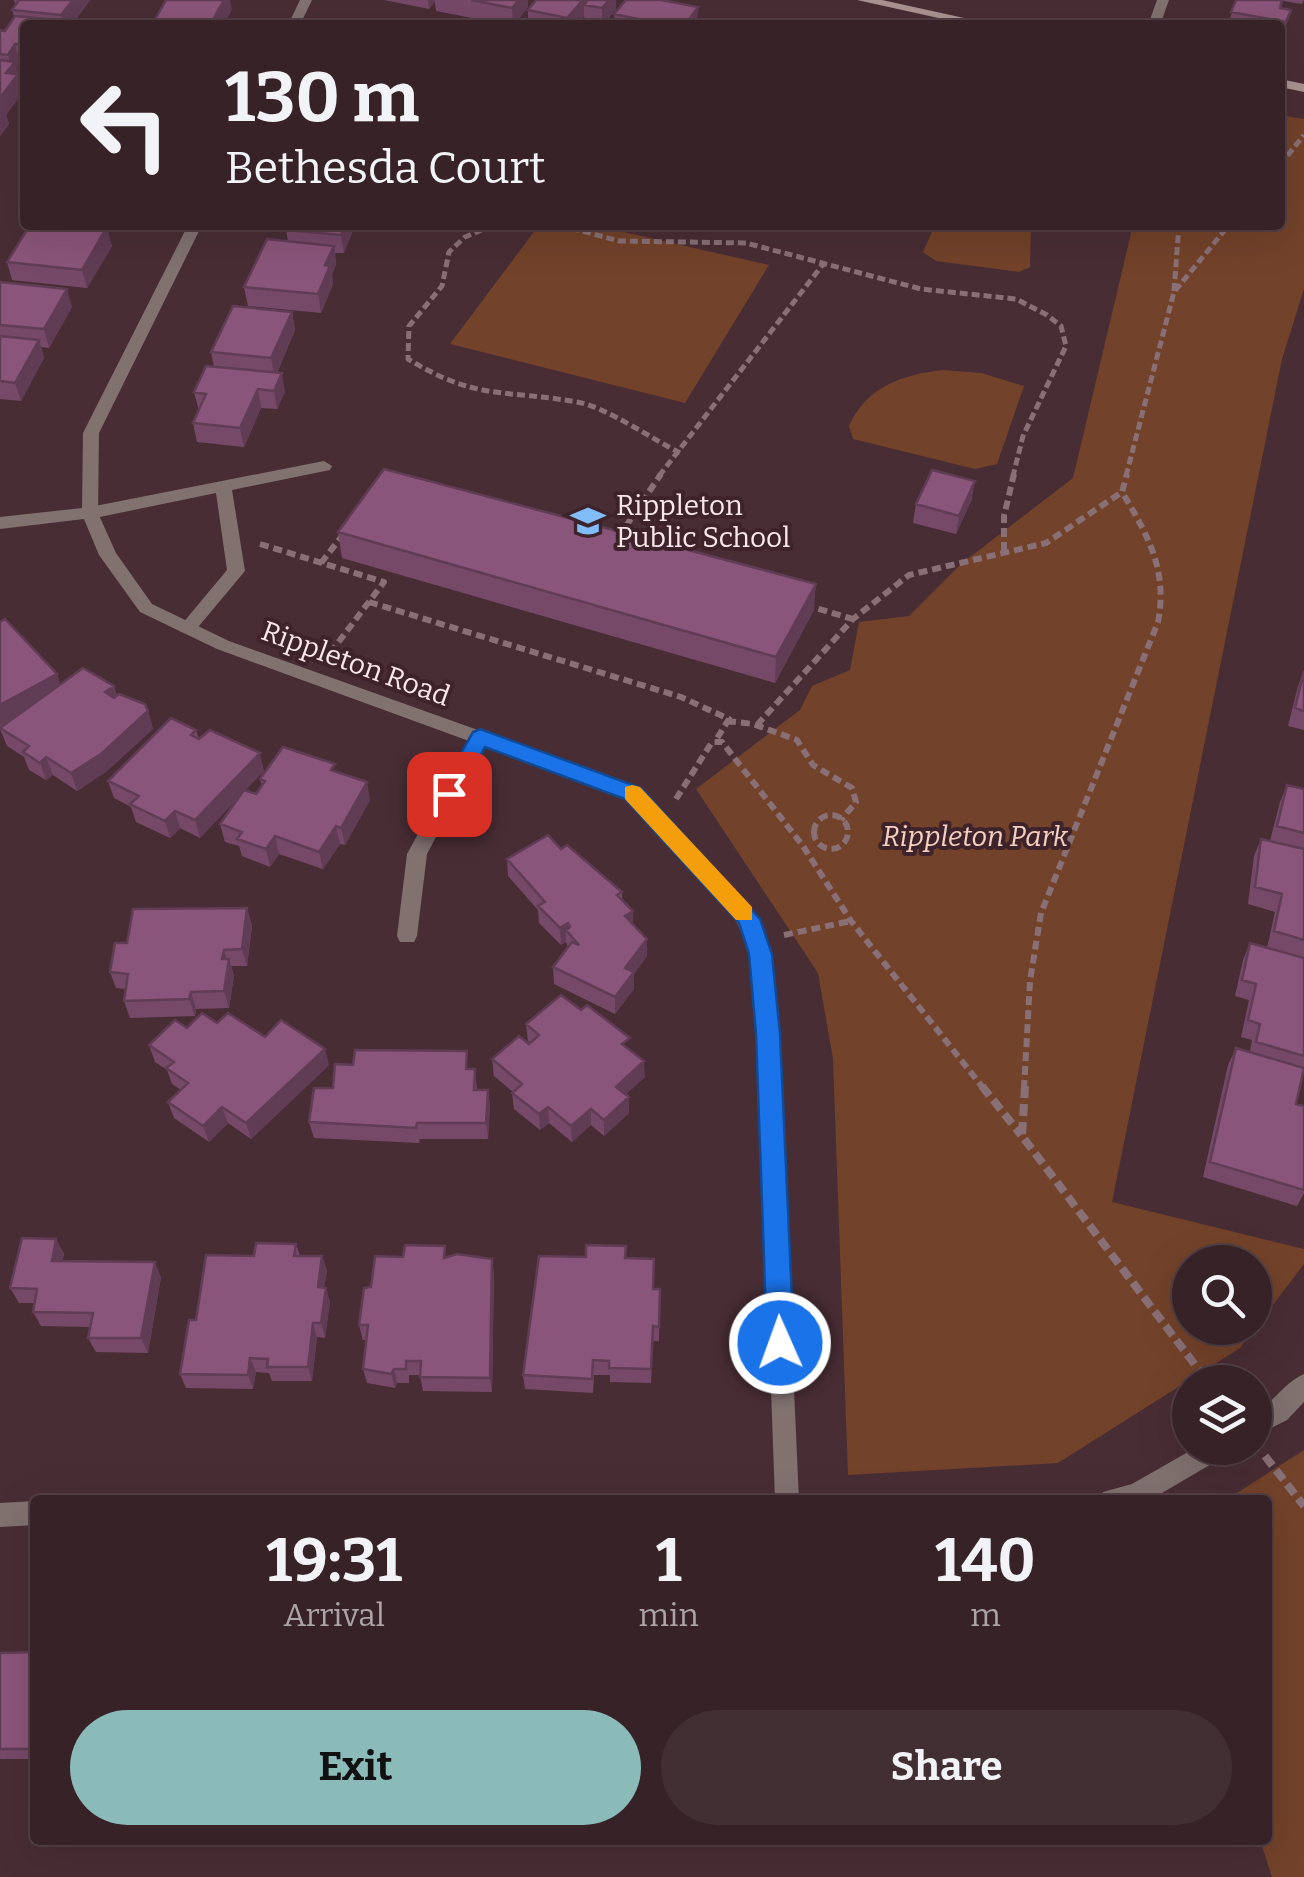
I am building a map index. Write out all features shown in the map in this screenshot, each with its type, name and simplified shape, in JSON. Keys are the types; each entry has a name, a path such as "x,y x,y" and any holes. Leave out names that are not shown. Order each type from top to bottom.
{"main road":[{"path":"863,0 965,20"}],"street":[{"name":"Rippleton Road","path":"193,230 92,433 90,513 108,555 146,608 188,628 312,678 633,793 731,896 757,939 768,1034 787,1495"},
{"path":"0,523 90,513 324,466"},
{"path":"188,628 236,571 223,486"},
{"path":"408,936 417,854 480,737"},
{"path":"1272,1416 1304,1385"},
{"path":"1136,1495 1188,1465"},
{"path":"0,1514 30,1513"}],"path":[{"path":"1285,159 1304,135"},
{"path":"480,230 465,236 450,252 442,286 409,326 408,359 444,381 491,396 581,402 680,453"},
{"path":"577,230 619,242 746,243 921,289 1016,300 1062,326 1066,346 1037,402 1014,470 1004,516 1004,552"},
{"path":"757,725 852,619 910,576 1063,536 1122,492 1174,292 1179,230"},
{"path":"1174,292 1226,230"},
{"path":"610,550 640,501 824,262"},
{"path":"1022,1136 1030,981 1041,914 1158,622 1164,596 1160,558 1122,492"},
{"path":"322,563 354,522"},
{"path":"230,534 384,582 312,678"},
{"path":"369,602 681,697 728,719 798,740 814,765 852,788 856,802 841,820"},
{"path":"797,603 852,619"},
{"path":"662,822 728,719"},
{"path":"716,740 803,846 851,921 1022,1136 1195,1365"},
{"path":"828,817 841,820 849,828 844,842 827,846 816,840 812,830 817,821 828,817"},
{"path":"803,846 816,840"},
{"path":"757,939 851,921"},
{"path":"1272,1465 1304,1506"}],"green space":[{"name":"Rippleton Park","path":"1285,116 1304,119 1304,289 1282,359 1112,1202 1304,1249 1304,1264 1272,1306 1272,1245 1172,1245 1172,1345 1242,1345 1213,1365 1172,1365 1172,1391 1058,1463 848,1475 833,1059 818,973 696,789 800,710 812,686 850,670 859,622 909,616 961,564 1073,478 1132,230 1285,230"},
{"path":"535,230 615,230 769,265 685,403 450,344"},
{"path":"933,230 1031,230 1030,267 1019,272 936,261 923,252"},
{"path":"943,370 981,373 1024,386 997,464 975,469 853,439 849,426 876,392 900,379"},
{"path":"1304,1450 1304,1877 1272,1877 1262,1845 1272,1845 1272,1495 1234,1495"}],"building":[{"path":"19,0 73,0 61,15 12,10"},
{"path":"166,0 224,0 213,20 155,20"},
{"path":"471,0 519,0 512,8"},
{"path":"536,0 583,0 567,18 528,10"},
{"path":"588,0 609,0 602,8 584,5"},
{"path":"626,0 661,0 698,7 689,20 643,20 614,14"},
{"path":"1236,0 1282,0 1280,8 1291,10 1286,22 1231,12"},
{"path":"15,16 57,20 20,20 20,44 15,44 8,55 0,54 0,30 5,31"},
{"path":"0,60 15,62 6,73 18,74 0,98"},
{"path":"27,230 105,230 82,270 7,262"},
{"path":"286,230 343,230 341,235"},
{"path":"267,239 334,246 318,294 244,287"},
{"path":"0,282 67,289 44,329 0,325"},
{"path":"233,306 292,312 271,358 211,352"},
{"path":"0,336 39,340 15,383 0,381"},
{"path":"206,366 282,373 274,391 258,389 240,428 193,423 206,394 194,392"},
{"path":"384,469 816,584 776,657 338,532"},
{"path":"932,470 975,481 959,516 916,504"},
{"path":"5,619 57,674 0,705 0,622"},
{"path":"83,668 114,686 105,692 114,698 119,694 145,704 148,711 101,754 71,773 46,757 40,763 23,752 29,746 0,728"},
{"path":"1304,671 1304,711 1295,708"},
{"path":"171,718 196,730 191,735 199,739 210,730 260,753 195,820 175,811 165,821 130,804 139,796 108,781"},
{"path":"283,747 335,764 331,770 367,782 341,828 336,826 319,852 275,836 266,849 237,839 242,832 220,824 244,790 256,794 265,781 260,779"},
{"path":"1287,785 1304,789 1304,833 1277,826"},
{"path":"548,835 561,849 567,845 622,892 617,895 633,911 625,916 647,939 625,968 634,972 615,997 553,967 572,942 579,945 566,930 570,927 568,923 560,928 538,906 545,902 507,859"},
{"path":"1261,839 1304,849 1304,940 1274,931 1282,894 1255,887"},
{"path":"247,908 242,949 224,950 222,959 229,959 224,991 191,992 189,999 124,1001 128,974 110,972 115,943 127,943 133,909"},
{"path":"1250,943 1304,958 1304,1056 1256,1042 1260,1024 1248,1020 1256,984 1242,980"},
{"path":"561,995 581,1010 587,1005 630,1038 622,1044 644,1061 616,1087 629,1097 604,1120 591,1109 571,1126 548,1107 539,1114 512,1093 522,1084 492,1059 519,1036 529,1044 539,1035 526,1024"},
{"path":"202,1013 217,1023 228,1013 265,1037 281,1020 325,1049 246,1123 222,1107 203,1126 168,1102 188,1083 166,1068 174,1062 149,1045 175,1020 187,1028"},
{"path":"1236,1048 1304,1068 1296,1104 1304,1106 1304,1190 1210,1162"},
{"path":"355,1050 467,1051 466,1069 475,1069 474,1090 488,1090 486,1123 417,1123 416,1128 309,1122 314,1088 333,1088 335,1064 353,1065"},
{"path":"22,1238 56,1239 52,1261 155,1262 141,1338 88,1338 93,1313 33,1312 37,1289 10,1288"},
{"path":"256,1243 296,1244 294,1256 322,1256 318,1287 326,1288 321,1323 313,1323 308,1367 267,1367 268,1359 250,1358 248,1375 180,1374 189,1320 196,1320 206,1255 254,1256"},
{"path":"405,1245 445,1246 444,1258 457,1254 492,1259 490,1378 420,1377 421,1361 406,1361 406,1369 394,1369 391,1374 363,1369 368,1325 359,1325 364,1288 371,1287 375,1256 403,1257"},
{"path":"586,1245 626,1246 625,1258 654,1259 653,1289 660,1289 659,1327 653,1326 651,1369 609,1368 609,1361 593,1360 592,1379 523,1375 539,1256 586,1257"},
{"path":"30,1652 30,1749 0,1749 0,1653"}],"slow traffic":[{"path":"632,793 719,882 744,914"}],"place":[{"name":"Rippleton Public School","path":"588,521"}],"route":[{"path":"449,794 480,737 633,793 724,888 748,919 760,954 768,1034 780,1343"}]}
